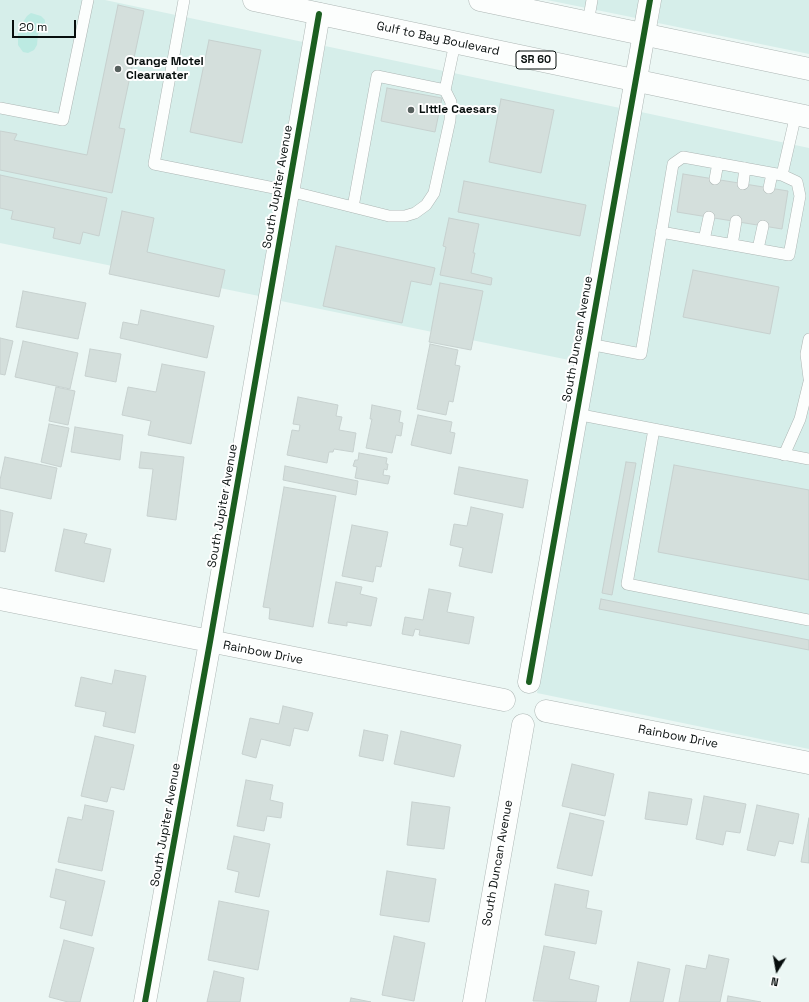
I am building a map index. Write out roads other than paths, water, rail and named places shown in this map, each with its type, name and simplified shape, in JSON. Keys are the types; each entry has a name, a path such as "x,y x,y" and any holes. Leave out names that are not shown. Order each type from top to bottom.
{"street":[{"name":"Gulf to Bay Boulevard","path":"254,0 802,115"},
{"name":"South Duncan Avenue","path":"529,682 650,0"},
{"path":"490,1 809,69"},
{"name":"South Jupiter Avenue","path":"145,1002 210,642 319,14"},
{"name":"Rainbow Drive","path":"0,600 504,700"},
{"path":"522,682 529,682 542,690 546,696 547,703 546,710 537,722 530,725 523,725 510,720 506,714 504,700 510,688 522,682"},
{"name":"Rainbow Drive","path":"546,710 809,763"},
{"name":"South Duncan Avenue","path":"474,1002 523,725"}],"lane":[{"path":"0,108 63,120 88,0"},
{"path":"184,0 154,164 289,191 389,216 405,216 415,213 426,205 434,193 450,120 451,102 445,90 455,43"},
{"path":"588,22 592,0"},
{"path":"352,207 377,76 445,90"},
{"path":"769,188 777,174 802,115"},
{"path":"589,344 641,354 661,232 673,164 683,157 777,174 797,182 800,196 789,255 661,232"},
{"path":"715,179 718,163"},
{"path":"743,184 745,168"},
{"path":"704,240 709,217"},
{"path":"732,245 736,221"},
{"path":"758,249 762,226"},
{"path":"809,339 806,354 809,378"},
{"path":"784,454 800,419 809,382"},
{"path":"576,414 809,459"},
{"path":"654,429 627,584 809,620"}],"water":[{"path":"31,13 41,16 45,20 45,24 38,34 37,45 34,50 28,53 23,52 18,45 18,34 21,25"}],"place":[{"name":"Orange Motel Clearwater","path":"118,69"},
{"name":"Little Caesars","path":"411,110"}]}
